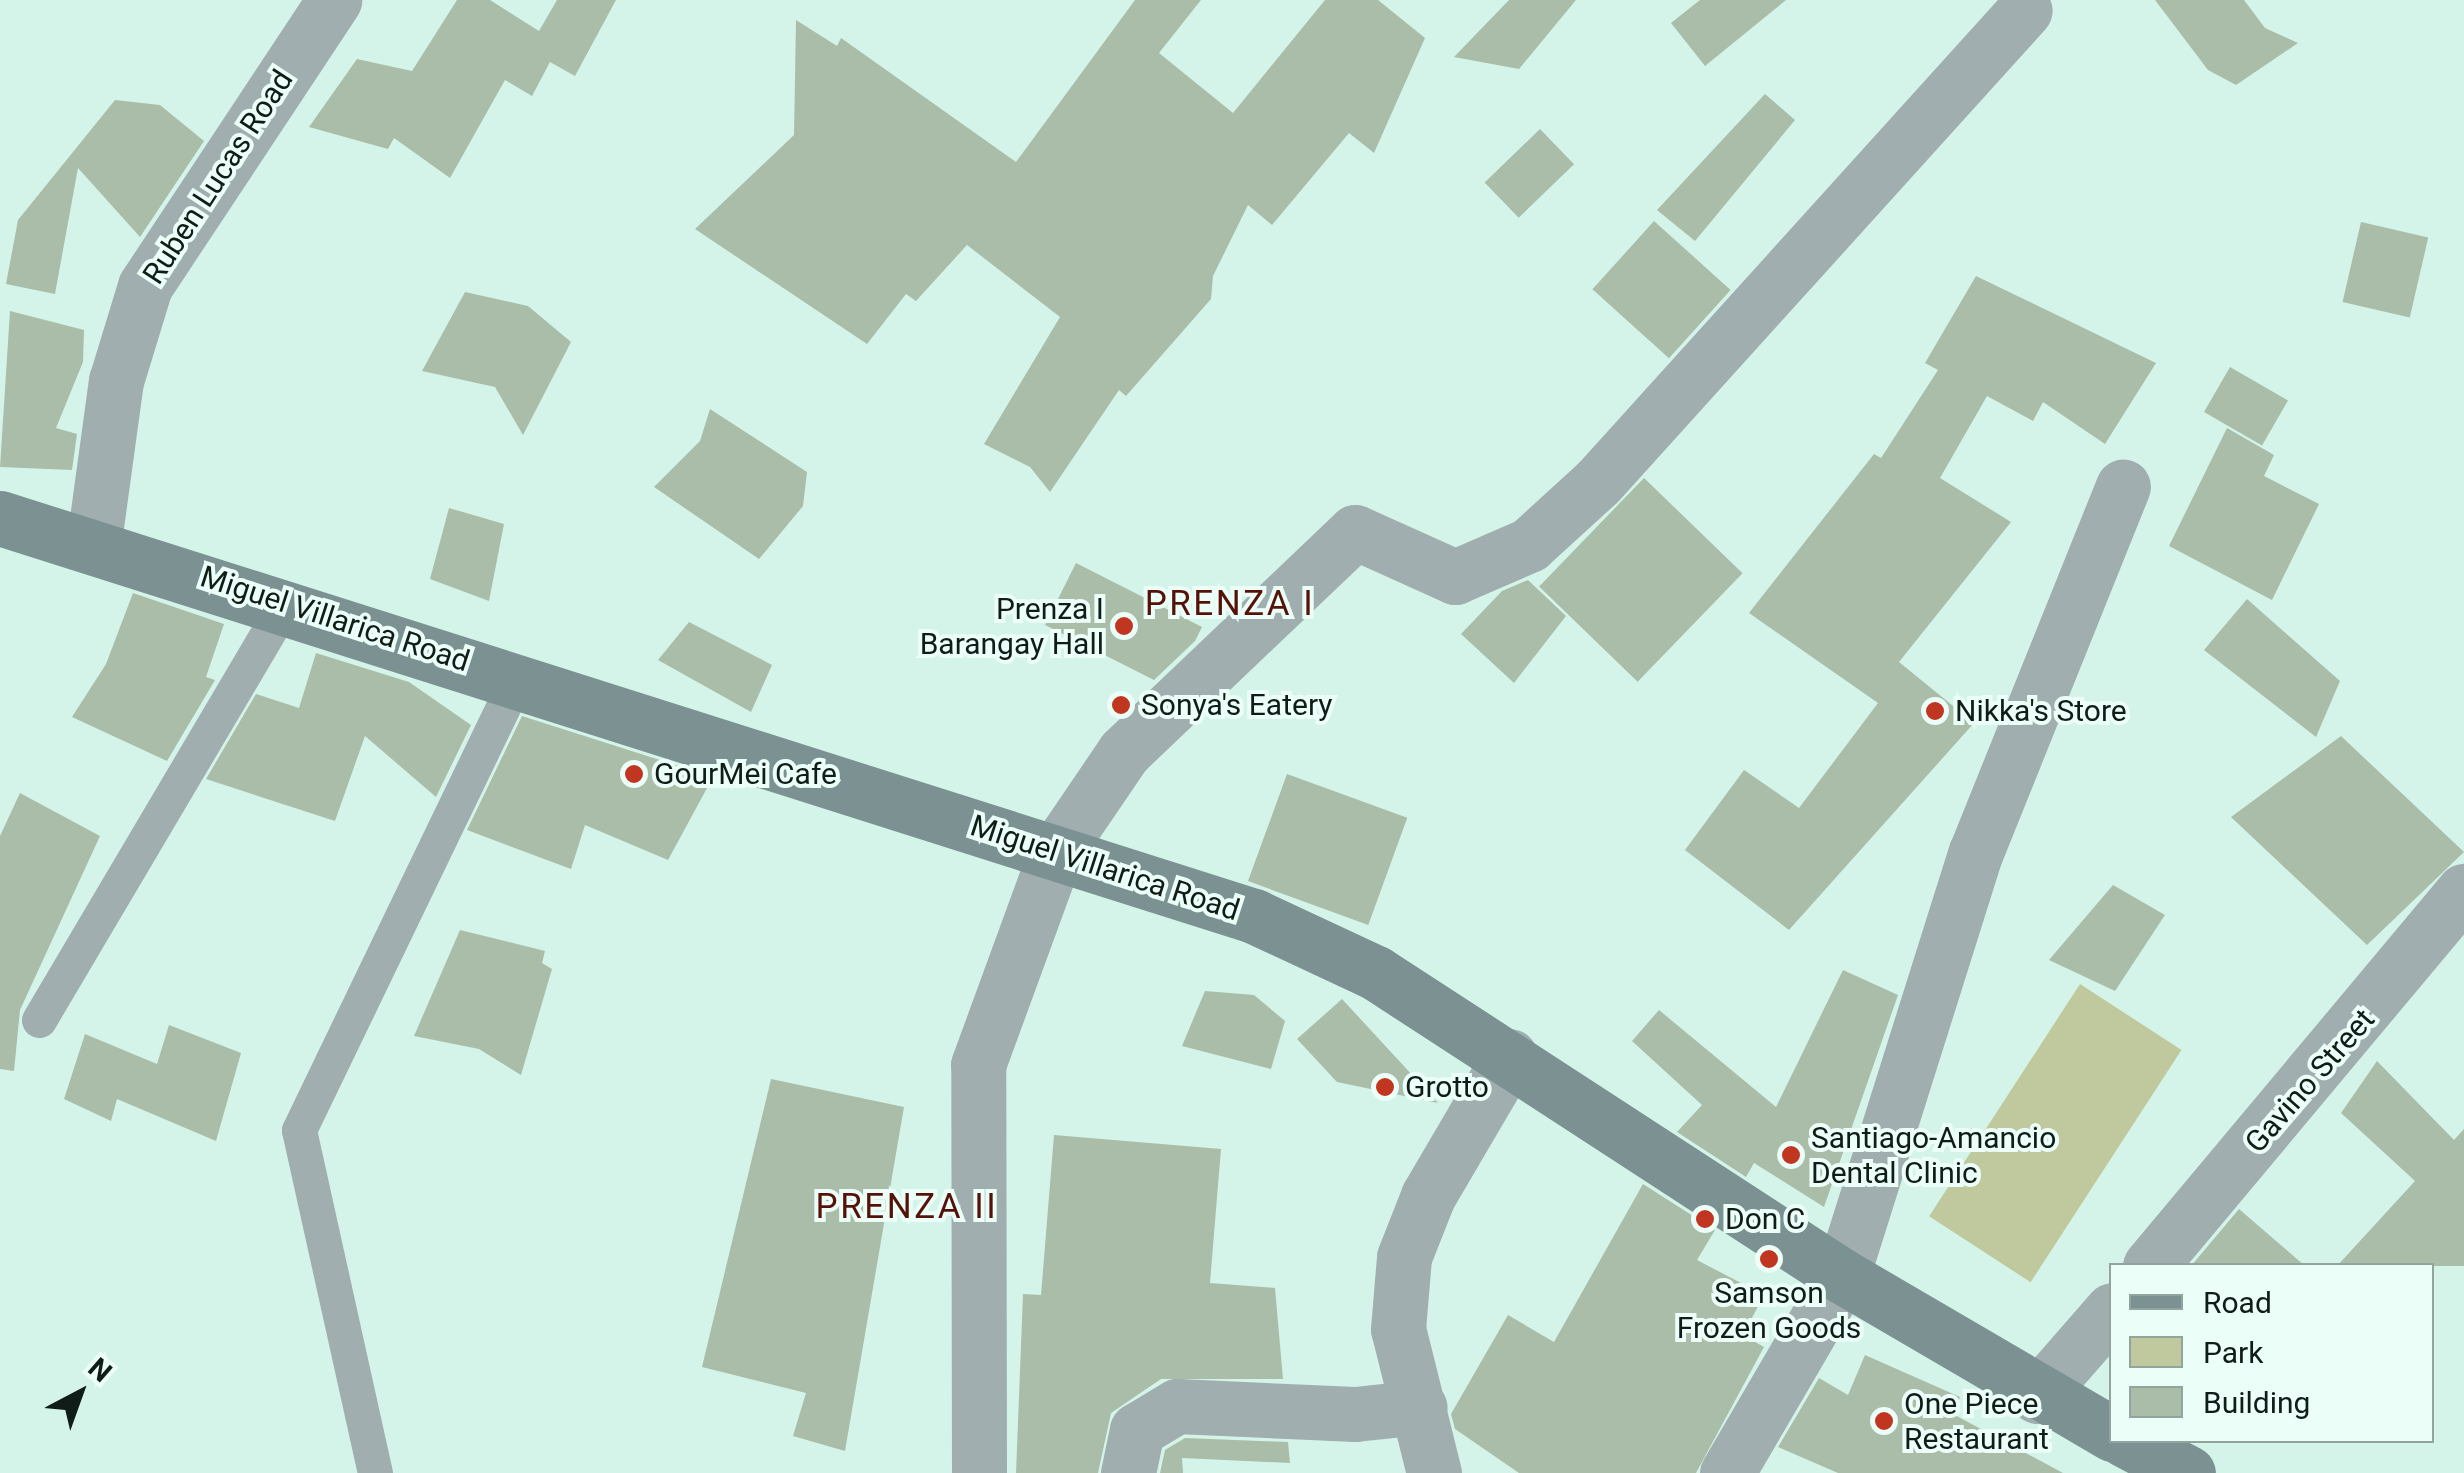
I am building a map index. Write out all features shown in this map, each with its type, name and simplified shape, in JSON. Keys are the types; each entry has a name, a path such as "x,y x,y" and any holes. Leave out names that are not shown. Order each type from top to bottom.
{"main road":[{"name":"Miguel Villarica Road","path":"0,518 94,541 1254,916 1376,973 1510,1056 1842,1276 2037,1396 2109,1432"},
{"path":"2131,1443 2188,1473"}],"street":[{"name":"Ruben Lucas Road","path":"94,541 116,381 145,286 334,0"},
{"path":"979,1473 978,1065 1056,852 1124,752 1355,532 1455,577 1528,545 1598,482 2026,10"},
{"path":"1727,1473 1842,1276 1976,852 2124,486"},
{"name":"Gavino Street","path":"2153,1263 2464,891"},
{"path":"1434,1473 1398,1329 1404,1257 1428,1196 1510,1056"},
{"path":"2037,1396 2109,1313"},
{"path":"1128,1473 1137,1430 1177,1406 1355,1414 1420,1407"}],"lane":[{"path":"38,1020 286,602"},
{"path":"375,1473 299,1130 517,678"}],"green space":[{"path":"2080,984 2181,1050 2031,1282 1929,1216"}],"building":[{"path":"457,0 490,0 539,31 557,0 616,0 575,76 550,62 532,96 505,80 450,178 394,138 388,149 309,127 357,59 412,71"},
{"path":"1135,0 1201,0 1159,53 1233,113 1325,0 1378,0 1425,38 1374,153 1349,133 1272,225 1248,205 1213,276 1211,299 1126,396 1119,390 1050,492 1030,467 984,444 1060,317 967,245 916,301 906,294 867,344 695,229 794,135 796,20 837,46 841,38 1016,162"},
{"path":"1509,0 1576,0 1519,69 1454,57"},
{"path":"1700,0 1786,0 1705,66 1671,23"},
{"path":"2155,0 2244,0 2265,28 2298,43 2236,85 2208,70"},
{"path":"1765,94 1795,120 1695,241 1657,210"},
{"path":"115,100 160,105 204,141 140,237 78,168 55,294 6,284 18,220"},
{"path":"1540,129 1574,164 1519,218 1485,182"},
{"path":"1654,221 1731,290 1669,358 1592,289"},
{"path":"2361,222 2428,238 2410,317 2343,302"},
{"path":"1976,276 2156,363 2105,444 2043,402 2033,421 1987,396 1940,478 2011,522 1899,662 1974,723 1789,930 1685,850 1744,770 1799,808 1878,703 1749,613 1874,454 1881,458 1938,370 1925,363"},
{"path":"465,292 528,306 571,342 523,435 495,387 422,371"},
{"path":"10,311 84,330 83,362 56,428 77,434 72,470 0,467"},
{"path":"2230,367 2288,400 2262,446 2204,412"},
{"path":"710,409 807,472 803,506 759,559 654,487 700,441"},
{"path":"2227,428 2274,455 2264,476 2319,504 2272,600 2169,546"},
{"path":"1644,478 1743,573 1638,682 1539,587"},
{"path":"449,508 504,524 489,601 430,579"},
{"name":"Prenza I Barangay Hall","path":"1076,563 1202,627 1195,641 1154,680 1045,625"},
{"path":"1528,580 1566,616 1514,683 1461,634 1502,591"},
{"path":"133,593 224,624 206,677 215,680 167,761 72,717 106,664"},
{"path":"2247,599 2340,681 2316,737 2204,650"},
{"path":"689,622 772,665 751,712 658,660"},
{"path":"316,653 409,682 471,725 436,797 365,736 335,821 206,779 256,694 299,708"},
{"path":"522,716 713,777 668,860 585,825 571,869 467,830"},
{"path":"2341,736 2464,852 2367,945 2231,817"},
{"path":"1287,774 1407,818 1368,925 1248,881"},
{"path":"20,793 100,836 20,1010 14,1071 0,1069 0,836"},
{"path":"2113,885 2165,915 2115,991 2049,960"},
{"path":"460,930 545,951 542,963 552,969 521,1075 479,1049 414,1036"},
{"path":"1843,970 1898,995 1824,1207 1754,1163 1746,1177 1677,1132 1702,1105 1632,1041 1659,1010 1776,1107"},
{"path":"1205,991 1254,995 1285,1021 1271,1069 1182,1046"},
{"path":"1342,999 1438,1103 1337,1082 1297,1039"},
{"path":"169,1025 241,1053 216,1141 117,1099 111,1121 64,1099 85,1034 157,1064"},
{"path":"2377,1061 2454,1140 2464,1129 2464,1266 2340,1263 2415,1181 2341,1113"},
{"path":"771,1079 904,1107 845,1451 793,1436 806,1393 702,1367"},
{"path":"1054,1135 1221,1149 1210,1283 1275,1288 1283,1379 1161,1379 1111,1413 1098,1473 1016,1473 1023,1294 1041,1295"},
{"path":"1643,1184 1715,1230 1697,1260 1764,1295 1743,1335 1764,1347 1696,1473 1519,1473 1455,1429 1451,1414 1508,1315 1554,1342"},
{"path":"2239,1209 2302,1263 2194,1263"},
{"path":"1865,1355 1960,1397 1953,1414 2063,1473 1838,1473 1778,1447 1819,1378 1848,1395"},
{"path":"1185,1438 1288,1442 1290,1463 1182,1458 1183,1473 1160,1473 1165,1450"}],"place":[{"name":"Prenza I Barangay Hall","path":"1124,626"},
{"name":"Sonya's Eatery","path":"1121,705"},
{"name":"Nikka's Store","path":"1935,711"},
{"name":"GourMei Cafe","path":"634,774"},
{"name":"Grotto","path":"1385,1087"},
{"name":"Santiago-Amancio Dental Clinic","path":"1791,1155"},
{"name":"Don C","path":"1705,1219"},
{"name":"Samson Frozen Goods","path":"1769,1259"},
{"name":"One Piece Restaurant","path":"1884,1421"}],"district":[{"name":"PRENZA I","path":"1230,604"},
{"name":"PRENZA II","path":"907,1207"}]}
